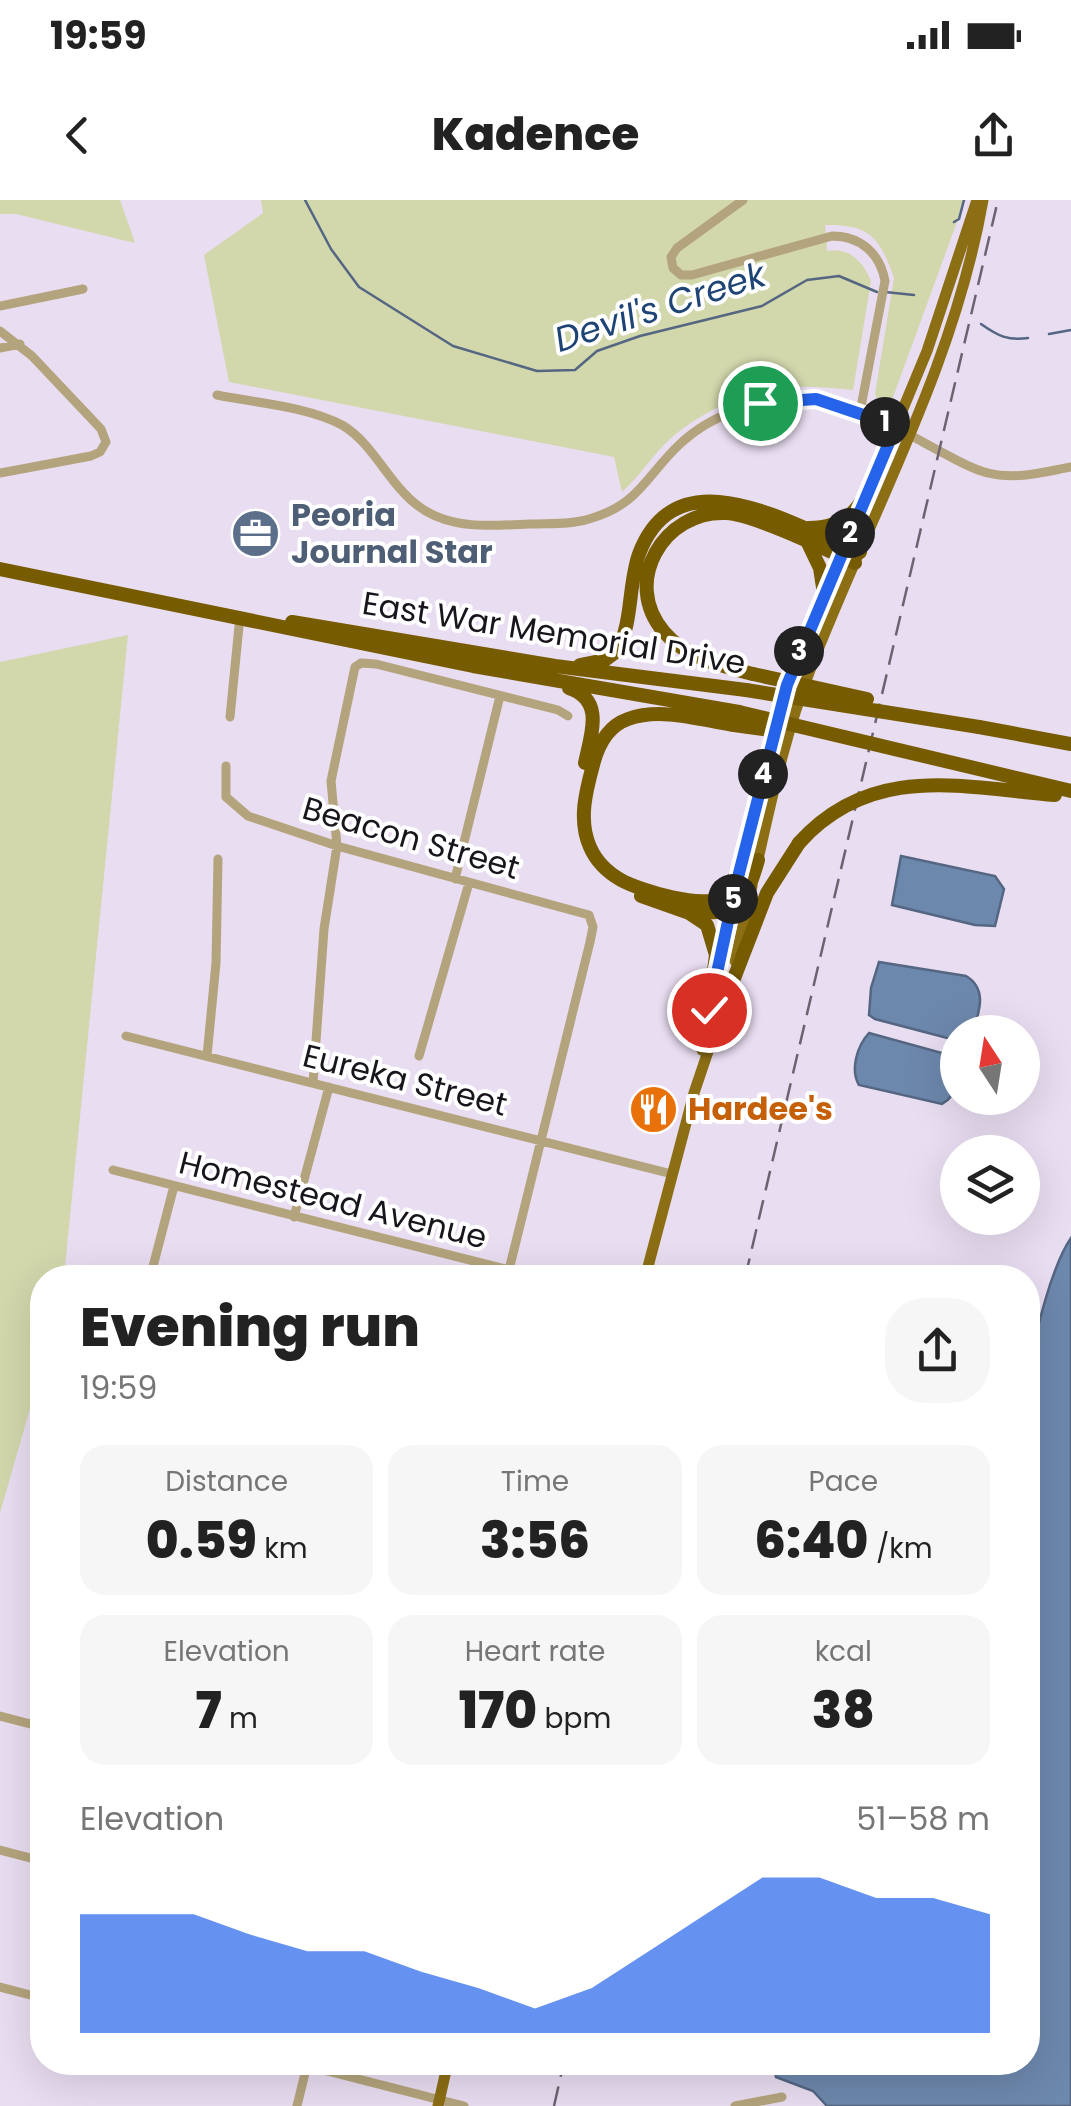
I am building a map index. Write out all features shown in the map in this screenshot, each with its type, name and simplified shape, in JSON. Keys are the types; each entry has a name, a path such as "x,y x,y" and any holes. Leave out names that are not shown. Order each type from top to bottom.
{"highway":[{"path":"787,522 813,528 844,521 858,506 882,460"},
{"path":"514,667 573,666 602,662 615,654 622,641 640,552 659,524 679,510 706,501 728,500 787,522 857,558"},
{"path":"842,551 808,543 736,514 698,516 672,530 654,553 647,593 651,609 663,631 700,658 979,727 1071,744"},
{"path":"808,543 820,568 824,594"},
{"name":"East War Memorial Drive","path":"0,568 240,616 317,624 736,718"},
{"path":"514,667 573,689 590,701 593,723 577,796 576,830 583,852 614,885 689,913 707,925 716,955 714,1014"},
{"name":"East War Memorial Drive","path":"514,667 746,690 979,727"},
{"path":"748,832 726,892 714,901 702,903 621,880 596,858 584,826 584,802 597,748 612,727 630,718 655,714 736,718 873,745 1071,794"},
{"path":"714,1014 768,890 799,843 830,812 868,795 902,786 955,785 1071,794"},
{"path":"636,894 711,914 730,910 749,888 758,860"}],"main road":[{"path":"714,1014 730,910 781,704 927,351 980,200"},
{"path":"648,1265 799,700 910,436 960,302 980,200"},
{"path":"438,2103 445,2075"}],"street":[{"path":"743,200 676,250 671,260 675,271 692,275 836,236 866,246 879,263 885,281 860,412"},
{"path":"0,306 83,289"},
{"path":"0,331 20,344 106,439 105,446 91,456 0,472"},
{"path":"0,348 20,344"},
{"path":"217,395 320,416 343,426 362,442 413,503 436,518 461,525 566,523 593,518 627,502 650,482 683,441 744,408 797,398 833,403 896,426 989,474 1030,475 1071,467"},
{"path":"230,717 240,616"},
{"path":"312,1083 324,929 337,846 331,781 357,665 376,664 558,710 568,716"},
{"path":"455,878 500,696"},
{"name":"Beacon Street","path":"226,766 226,797 248,816 337,846 589,915 593,927 590,942 542,1140"},
{"path":"206,1056 216,962 218,858"},
{"path":"419,1056 470,882"},
{"name":"Eureka Street","path":"126,1036 672,1174"},
{"path":"294,1217 328,1088"},
{"path":"510,1265 542,1140"},
{"name":"Homestead Avenue","path":"113,1170 474,1265"},
{"path":"153,1265 174,1186"},
{"path":"0,1716 30,1724"},
{"path":"0,1850 30,1858"},
{"path":"0,1987 30,1995"},
{"path":"297,2106 304,2075"},
{"path":"344,2075 438,2103 464,2106"},
{"path":"735,2106 782,2097"}],"green space":[{"path":"0,200 120,200 135,243 16,214 0,214"},
{"path":"261,200 965,200 892,400 880,406 875,394 894,278 889,264 871,236 852,227 825,225 827,251 842,251 855,257 871,281 853,390 790,387 722,405 676,434 622,492 614,457 229,382 204,255 263,213"},
{"path":"128,635 65,1265 30,1265 30,1409 0,1513 0,662"}],"water":[{"path":"901,856 995,876 1004,889 995,926 975,925 892,905"},
{"path":"879,962 966,976 977,987 979,1009 977,1015 940,1015 940,1036 869,1015 871,988"},
{"path":"869,1033 940,1052 940,1104 859,1085 855,1072 861,1044"},
{"path":"1071,1238 1071,2106 827,2106 813,2091 776,2075 1040,2075 1040,1321"}],"waterway":[{"name":"Devil's Creek","path":"305,200 331,249 359,287 453,346 537,371 575,370 597,351 640,336 762,306 807,280 839,276 877,292"},
{"path":"954,222 959,219 964,200"},
{"name":"Devil's Creek","path":"885,292 914,295"},
{"name":"Devil's Creek","path":"981,324 1003,337 1028,338"},
{"name":"Devil's Creek","path":"1049,334 1071,330"}],"railway":[{"path":"748,1265 998,200"},
{"path":"554,2106 561,2075"}],"place":[{"name":"Peoria Journal Star","path":"256,533"},
{"name":"Hardee's","path":"653,1109"}],"route":[{"path":"709,1010 775,722 797,657 896,426 816,399 760,403"}]}
